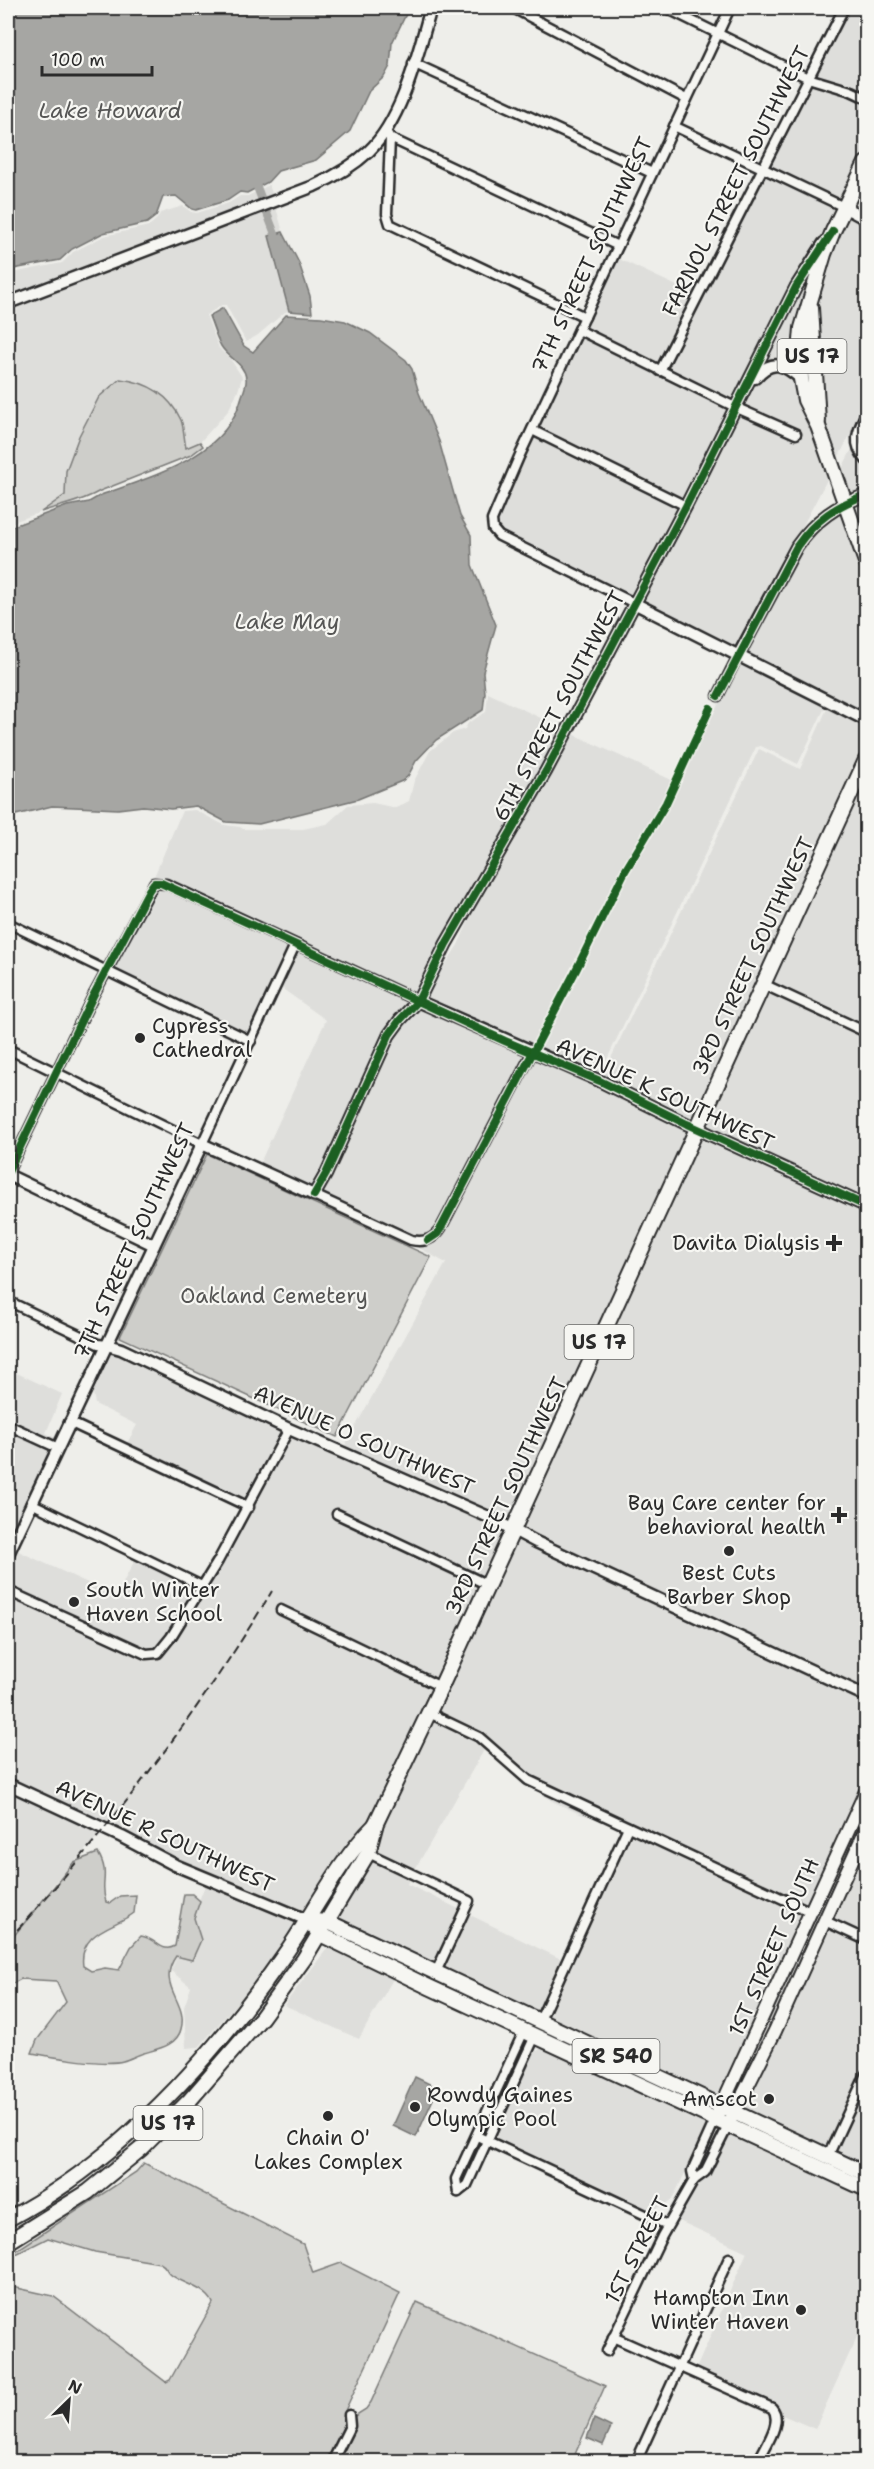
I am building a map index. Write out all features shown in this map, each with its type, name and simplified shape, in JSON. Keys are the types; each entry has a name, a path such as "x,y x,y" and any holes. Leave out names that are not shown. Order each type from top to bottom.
{"main road":[{"name":"6TH STREET SOUTHWEST","path":"833,231 867,164"},
{"name":"US 17","path":"833,231 801,328 801,379 805,400 818,426 867,562"},
{"name":"US 17","path":"810,303 818,426"},
{"name":"3RD STREET SOUTHWEST","path":"328,1922 368,1853 376,1823 429,1713 867,760"},
{"name":"1ST STREET SOUTH","path":"722,2123 811,1912 867,1791"},
{"name":"3RD STREET SOUTHWEST","path":"307,1920 354,1846 376,1823"},
{"name":"1ST STREET SOUTH","path":"728,2109 771,2039 867,1829"},
{"name":"US 17","path":"8,2220 77,2176 104,2155 154,2109 248,2003 307,1920"},
{"name":"SR 540","path":"307,1920 328,1922 728,2109 827,2163 867,2189"},
{"name":"SR 540","path":"307,1920 320,1934 722,2123 827,2163 867,2174"},
{"name":"US 17","path":"8,2242 88,2192 167,2124 262,2017 328,1922"},
{"path":"827,2163 867,2178"}],"street":[{"path":"431,8 388,135 387,214 390,224 585,317"},
{"path":"513,8 686,99"},
{"path":"666,8 808,78 867,98"},
{"name":"7TH STREET SOUTHWEST","path":"634,603 499,536 492,520 730,8"},
{"name":"FARNOL STREET SOUTHWEST","path":"660,371 844,8"},
{"path":"413,63 652,173"},
{"path":"674,126 867,219"},
{"path":"8,303 334,177 388,135"},
{"path":"388,135 618,246"},
{"name":"6TH STREET SOUTHWEST","path":"314,1195 326,1174 390,1035 400,1020 418,1001 440,954 549,766 686,506 796,287 833,231"},
{"path":"579,330 736,408 796,434"},
{"name":"6TH STREET SOUTHWEST","path":"747,387 763,369 775,365 790,369 801,379"},
{"path":"867,413 856,432 857,447 867,460"},
{"path":"532,430 686,506"},
{"path":"718,696 796,546 818,521 845,503 867,495"},
{"path":"634,603 867,720"},
{"name":"AVENUE K SOUTHWEST","path":"106,972 154,883 166,884 532,1053 600,1081 867,1206"},
{"path":"8,923 251,1041"},
{"name":"7TH STREET SOUTHWEST","path":"8,1554 295,945"},
{"path":"106,972 8,1174 154,1245"},
{"path":"763,984 867,1032"},
{"path":"8,1049 202,1144 411,1240 428,1240 441,1228 532,1053"},
{"name":"AVENUE O SOUTHWEST","path":"8,1301 98,1344 121,1349 289,1429 483,1515 867,1696"},
{"path":"69,1422 249,1507"},
{"path":"8,1425 57,1448"},
{"path":"8,1591 146,1654 157,1653 171,1637 249,1507 289,1429"},
{"path":"31,1503 202,1586"},
{"path":"337,1515 488,1585"},
{"path":"281,1611 441,1687"},
{"path":"429,1713 479,1737 528,1780 811,1912"},
{"name":"AVENUE R SOUTHWEST","path":"8,1784 122,1837 175,1865 307,1920"},
{"path":"540,2020 628,1827"},
{"path":"368,1853 469,1901 436,1972"},
{"path":"825,1921 867,1940"},
{"path":"530,2033 468,2185 458,2192 456,2179 530,2033"},
{"path":"827,2163 867,2074"},
{"name":"1ST STREET","path":"694,2180 692,2171 722,2123"},
{"name":"1ST STREET","path":"612,2339 668,2225 694,2180 705,2172 722,2123"},
{"path":"477,2136 668,2225"},
{"path":"636,2462 729,2258"},
{"path":"607,2351 612,2339 772,2408 776,2412 776,2423 758,2462"},
{"path":"332,2462 350,2426 349,2415"},
{"path":"864,2462 867,2455"}],"shaded area":[{"path":"848,8 866,8 866,93 813,75"},
{"path":"809,83 866,102 866,155 842,202 767,166"},
{"path":"763,174 839,209 735,403 665,369"},
{"path":"269,185 273,196 8,299 8,274 62,263 73,252 104,236 149,226 160,213 183,206 197,213 229,203 240,196 248,196"},
{"path":"275,204 283,232 270,236 289,311 246,342 226,305 206,315 219,348 231,360 242,377 228,411 200,442 186,449 181,421 66,470 65,495 41,512 8,524 8,308"},
{"path":"846,213 866,223 866,404 835,464 822,428 814,303 820,279"},
{"path":"617,258 694,294 658,366 584,328"},
{"path":"818,259 797,370 784,362 762,365 799,289"},
{"path":"580,336 731,410 685,501 537,428"},
{"path":"775,369 782,370 798,381 830,474 737,651 639,601 738,414 798,439 801,431 742,406 750,389 765,372"},
{"path":"533,436 681,508 633,598 498,529 496,520"},
{"path":"853,447 857,456 866,465 866,491 847,498 839,474"},
{"path":"843,509 866,573 866,715 744,654 809,534"},
{"path":"740,662 826,705 798,764 761,746 756,747 599,1076 423,999 458,945 483,889 571,733 678,783"},
{"path":"488,693 564,729 443,942 416,995 168,880 153,879 182,811 195,810 224,825 243,829 303,829 327,824 348,805 373,803 396,808 409,801 414,781 430,751 453,733 465,729 468,723 486,712"},
{"path":"830,702 866,720 866,1206 600,1081 759,749 800,769"},
{"path":"155,887 164,888 290,947 249,1036 112,970"},
{"path":"297,951 411,1002 313,1190 259,1165 326,1020 280,987"},
{"path":"418,1006 526,1055 435,1232 418,1237 320,1193 393,1037"},
{"path":"533,1058 598,1085 692,1131 512,1525 343,1449 446,1263 412,1244 426,1246 440,1237"},
{"path":"699,1134 866,1211 866,1691 518,1528"},
{"path":"112,1351 283,1432 247,1502 126,1445 137,1425 95,1404 93,1393"},
{"path":"8,1369 62,1394 46,1433 58,1439 56,1442 8,1421"},
{"path":"8,1430 52,1450 8,1545"},
{"path":"290,1435 489,1522 508,1533 487,1579 336,1509 332,1516 483,1587 440,1681 280,1605 276,1613 436,1689 391,1786 305,1915 177,1861 8,1779 8,1596 144,1658 161,1656 174,1639 251,1513"},
{"path":"33,1508 36,1509 16,1550 116,1596 135,1560 196,1588 157,1649 147,1650 8,1586 8,1563"},
{"path":"515,1536 866,1701 866,1782 809,1907 530,1776 434,1711"},
{"path":"431,1719 477,1741 526,1784 599,1818 580,1814 552,1801 519,1780 484,1750 414,1871 373,1851 380,1825"},
{"path":"8,1789 153,1858 100,1834 53,1885 8,1943"},
{"path":"866,1800 866,1817 822,1914 816,1911"},
{"path":"633,1834 806,1914 721,2100 545,2018"},
{"path":"866,1835 866,1935 828,1918"},
{"path":"370,1859 410,1878 407,1884 461,1910 434,1967 333,1919"},
{"path":"206,1883 300,1923 280,1954 199,2047 186,2048 184,2007 191,1987 171,1971"},
{"path":"468,1914 563,1960 538,2015 441,1970"},
{"path":"812,1918 818,1922 733,2106 728,2104"},
{"path":"825,1926 866,1945 866,2065 827,2150 740,2109"},
{"path":"329,1927 717,2108 714,2114 326,1932"},
{"path":"320,1941 519,2033 517,2036 393,1979 359,2039 284,2005 329,1946"},
{"path":"543,2047 704,2119 707,2127 673,2198 663,2206 651,2209 639,2208 502,2145 497,2138 497,2131 534,2053"},
{"path":"866,2083 866,2169 833,2153"},
{"path":"729,2131 866,2195 866,2317 815,2429 780,2414 773,2404 696,2369 747,2252 675,2219"}],"green space":[{"path":"120,379 148,386 164,396 181,420 186,448 200,442 203,446 191,455 86,498 41,512 65,495 66,471 79,436 99,397"},
{"name":"Oakland Cemetery","path":"207,1154 431,1257 337,1437 120,1337"},
{"path":"98,1853 104,1867 106,1902 110,1903 120,1896 136,1895 134,1913 100,1932 86,1945 83,1966 91,1971 105,1968 119,1970 131,1947 141,1936 162,1947 175,1946 184,1894 192,1894 200,1901 194,1918 201,1940 192,1960 176,1956 169,1976 170,1985 181,2010 181,2029 179,2035 166,2046 123,2061 91,2062 32,2053 37,2040 66,2002 56,1981 21,1979 8,1986 8,1943 74,1862"},
{"path":"144,2163 303,2244 313,2273 341,2263 400,2293 344,2413 346,2426 328,2461 8,2461 8,2286 53,2296 166,2382 170,2380 213,2303 204,2293 169,2273 160,2263 95,2252 48,2238 8,2258 136,2172"},
{"path":"417,2302 605,2386 572,2461 336,2462 353,2417 366,2409 371,2402"}],"water":[{"name":"Lake Howard","path":"8,8 409,8 392,43 390,66 384,77 369,91 350,131 316,160 278,171 268,182 247,193 240,192 228,200 196,210 176,196 163,197 156,216 147,223 103,233 72,249 60,260 8,270"},
{"path":"283,232 299,263 310,296 312,313 289,311 269,236"},
{"name":"Lake May","path":"223,308 244,346 253,352 286,315 321,317 345,321 370,333 406,360 412,369 419,393 439,441 460,516 471,535 472,565 496,625 483,672 485,693 483,710 436,740 416,761 408,776 402,781 358,799 259,824 226,822 196,806 171,809 143,806 118,809 52,806 8,817 8,528 67,506 89,502 101,495 165,471 205,449 221,435 234,417 246,380 242,368 221,346 209,316"},
{"name":"Rowdy Gaines Olympic Pool","path":"415,2077 438,2088 416,2137 393,2126"},
{"path":"594,2419 611,2427 603,2445 587,2438"}],"waterway":[{"path":"257,187 278,242"}],"railway":[{"path":"8,1940 80,1858 149,1772 213,1684 272,1591"}],"cycle path":[{"path":"314,1195 326,1174 389,1035 418,1001 446,944 546,771 686,506 796,287 833,231"},
{"path":"718,696 797,546 811,528 827,514 866,495"},
{"path":"428,1240 441,1228 575,972 625,871 666,803 710,708"},
{"path":"8,1172 93,996 149,890 154,883 161,883 505,1041 600,1081 687,1124 866,1206"}],"place":[{"name":"Cypress Cathedral","path":"140,1038"},
{"name":"Davita Dialysis","path":"834,1243"},
{"name":"Bay Care center for behavioral health","path":"839,1515"},
{"name":"Best Cuts Barber Shop","path":"729,1551"},
{"name":"South Winter Haven School","path":"74,1602"},
{"name":"Amscot","path":"769,2099"},
{"name":"Rowdy Gaines Olympic Pool","path":"415,2107"},
{"name":"Chain O' Lakes Complex","path":"328,2116"},
{"name":"Hampton Inn Winter Haven","path":"801,2310"}]}
